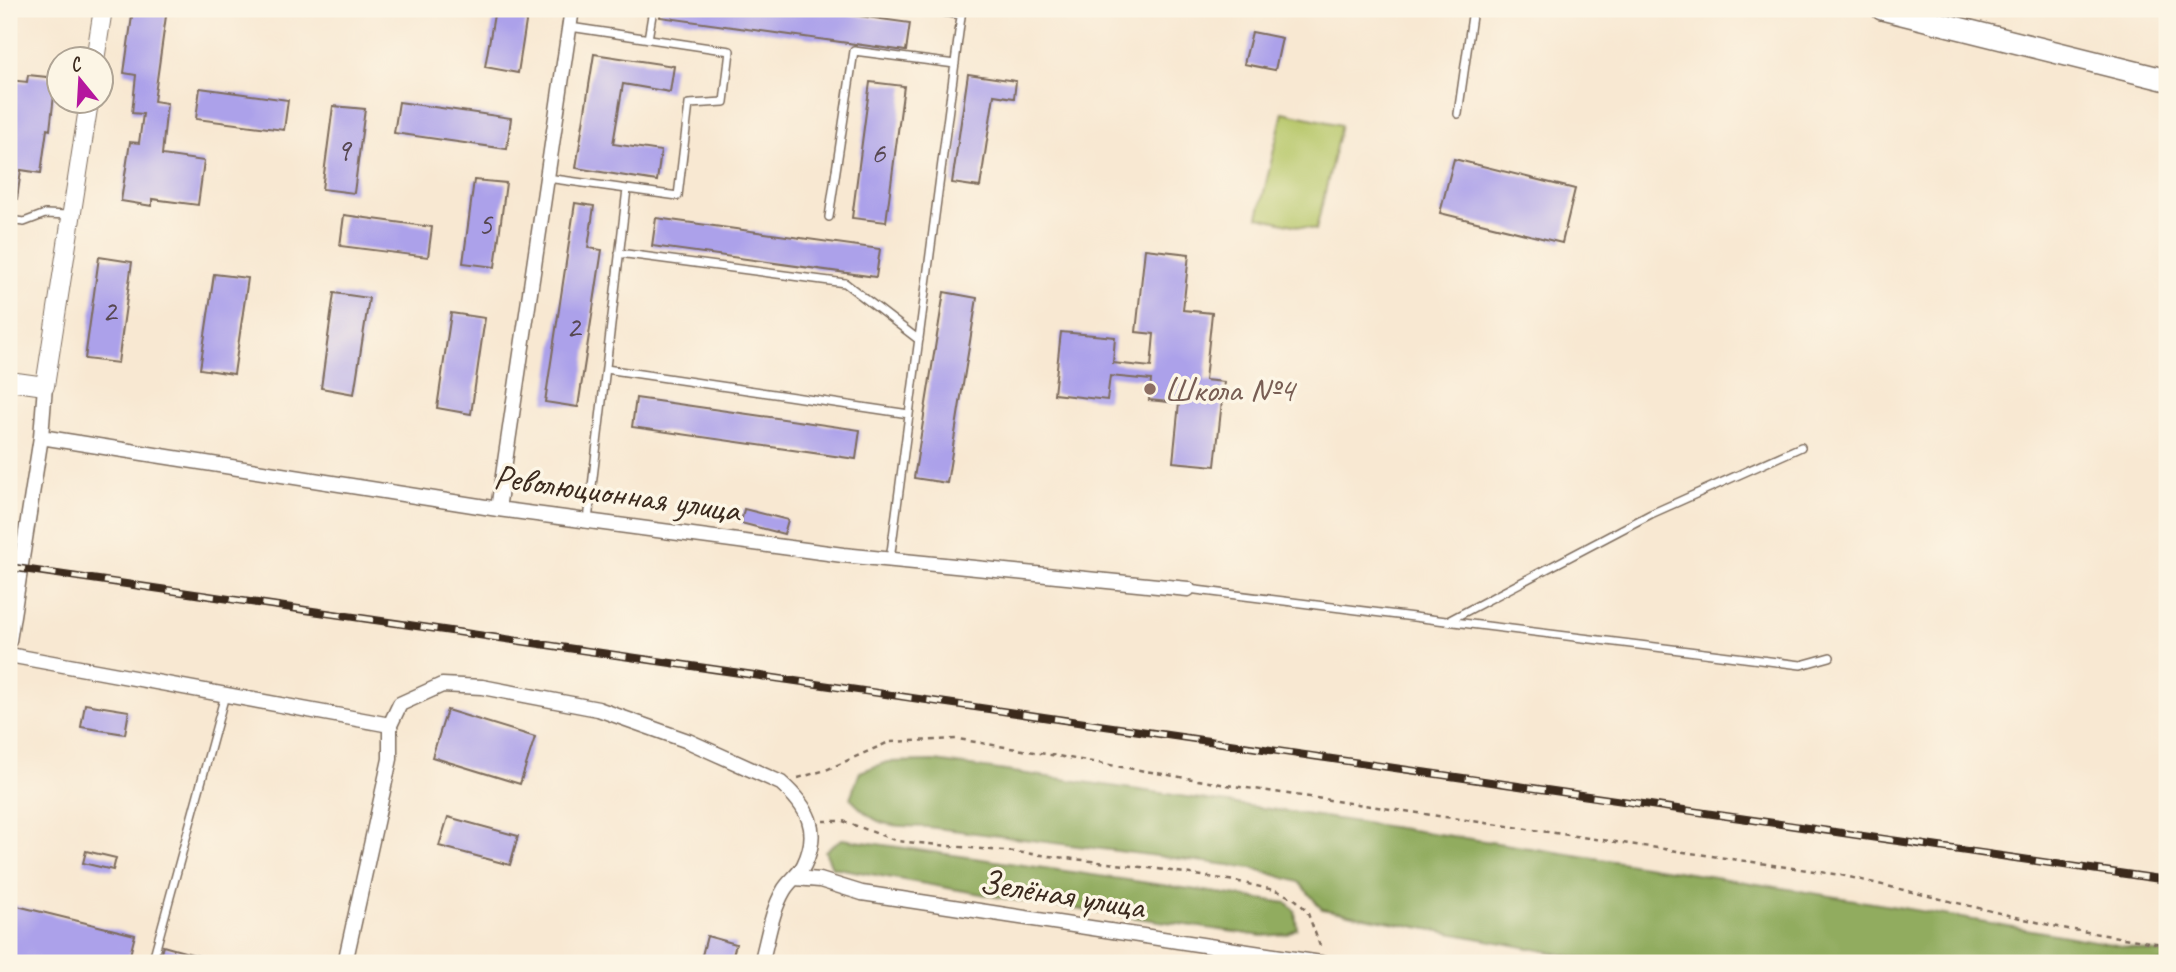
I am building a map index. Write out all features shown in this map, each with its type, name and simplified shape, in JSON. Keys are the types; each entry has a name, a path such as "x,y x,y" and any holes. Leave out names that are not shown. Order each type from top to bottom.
{"main road":[{"path":"1882,9 2167,80"}],"street":[{"path":"97,46 103,9"},
{"path":"498,509 572,9"},
{"path":"9,641 87,116"},
{"path":"9,381 45,386"},
{"name":"Революционная улица","path":"41,437 588,521 890,559 1188,589"},
{"path":"9,655 390,725"},
{"path":"345,963 390,759 390,725 400,704 442,685 482,687 619,715 688,741 781,783 794,794 810,821 814,835 804,864 785,887 775,908 761,963"},
{"name":"Зелёная улица","path":"795,878 820,880 862,893 1321,957"}],"lane":[{"path":"648,39 653,9"},
{"path":"890,559 962,12 923,9"},
{"path":"1458,114 1474,9"},
{"path":"547,178 678,196 689,104 724,102 730,51 569,27"},
{"path":"830,217 854,51 955,64"},
{"path":"588,521 627,189"},
{"path":"9,220 24,222 45,214 71,215"},
{"path":"620,253 845,283 919,340"},
{"path":"606,369 909,414"},
{"path":"1447,621 1651,514 1801,447"},
{"path":"1188,589 1801,665 1830,657"},
{"path":"152,963 225,694"}],"path":[{"path":"781,783 826,770 889,742 958,739 1227,785 1841,875 2062,928 2167,945"},
{"path":"810,821 843,821 897,841 1158,869 1279,891 1296,900 1307,911 1319,938 1321,957"}],"green space":[{"path":"1283,112 1341,125 1316,230 1258,217"},
{"path":"935,761 1398,828 1860,901 2167,954 2167,963 1609,963 1322,909 1299,882 1252,868 884,823 869,815 850,798 860,772 887,762"},
{"path":"842,839 1287,903 1295,911 1297,928 1288,934 1262,936 1014,900 832,867 825,851"}],"building":[{"path":"133,9 167,9 154,101 167,103 162,155 204,161 198,205 152,199 152,206 121,201 130,142 139,143 143,114 132,113 136,75 124,73"},
{"path":"495,9 528,9 518,73 485,67"},
{"path":"661,9 809,9 910,23 906,51 660,17"},
{"path":"1252,32 1282,38 1275,70 1244,64"},
{"path":"594,54 674,66 670,92 623,84 613,144 661,151 657,181 576,168"},
{"path":"968,74 1016,81 1014,98 994,95 980,187 952,183"},
{"path":"28,75 46,77 46,116 52,116 50,130 47,129 41,173 21,170 17,199 9,199 9,80 27,82"},
{"path":"870,82 904,86 886,222 852,218"},
{"path":"200,88 288,100 284,130 196,119"},
{"path":"399,102 511,118 507,149 394,133"},
{"path":"333,106 365,109 354,193 322,189"},
{"path":"1454,159 1575,189 1562,243 1440,213"},
{"path":"474,180 506,183 495,267 463,263"},
{"path":"575,203 594,206 588,248 602,250 578,407 545,402"},
{"path":"344,215 432,227 428,257 340,246"},
{"path":"656,218 880,249 876,277 652,246"},
{"path":"1145,249 1189,254 1183,310 1212,313 1205,380 1224,382 1215,466 1173,462 1179,403 1149,400 1151,380 1110,376 1107,400 1054,394 1061,332 1115,337 1113,363 1151,367 1154,334 1136,332"},
{"path":"99,257 132,262 118,363 85,359"},
{"path":"214,274 248,278 234,374 200,369"},
{"path":"944,292 977,298 947,483 914,478"},
{"path":"334,293 369,298 354,394 321,388"},
{"path":"451,313 485,318 471,414 437,408"},
{"path":"636,398 860,430 856,459 632,427"},
{"path":"744,509 788,520 784,534 741,523"},
{"path":"85,704 129,711 125,734 81,727"},
{"path":"447,710 535,737 520,784 432,757"},
{"path":"448,817 518,836 510,865 439,846"},
{"path":"86,851 116,858 113,870 83,863"},
{"path":"9,904 135,935 128,963 9,963"},
{"path":"707,936 736,944 731,963 700,963"},
{"path":"163,946 210,959 210,963 158,963"}],"railway":[{"path":"9,567 2167,880"}],"place":[{"name":"Школа №4","path":"1150,389"}]}
